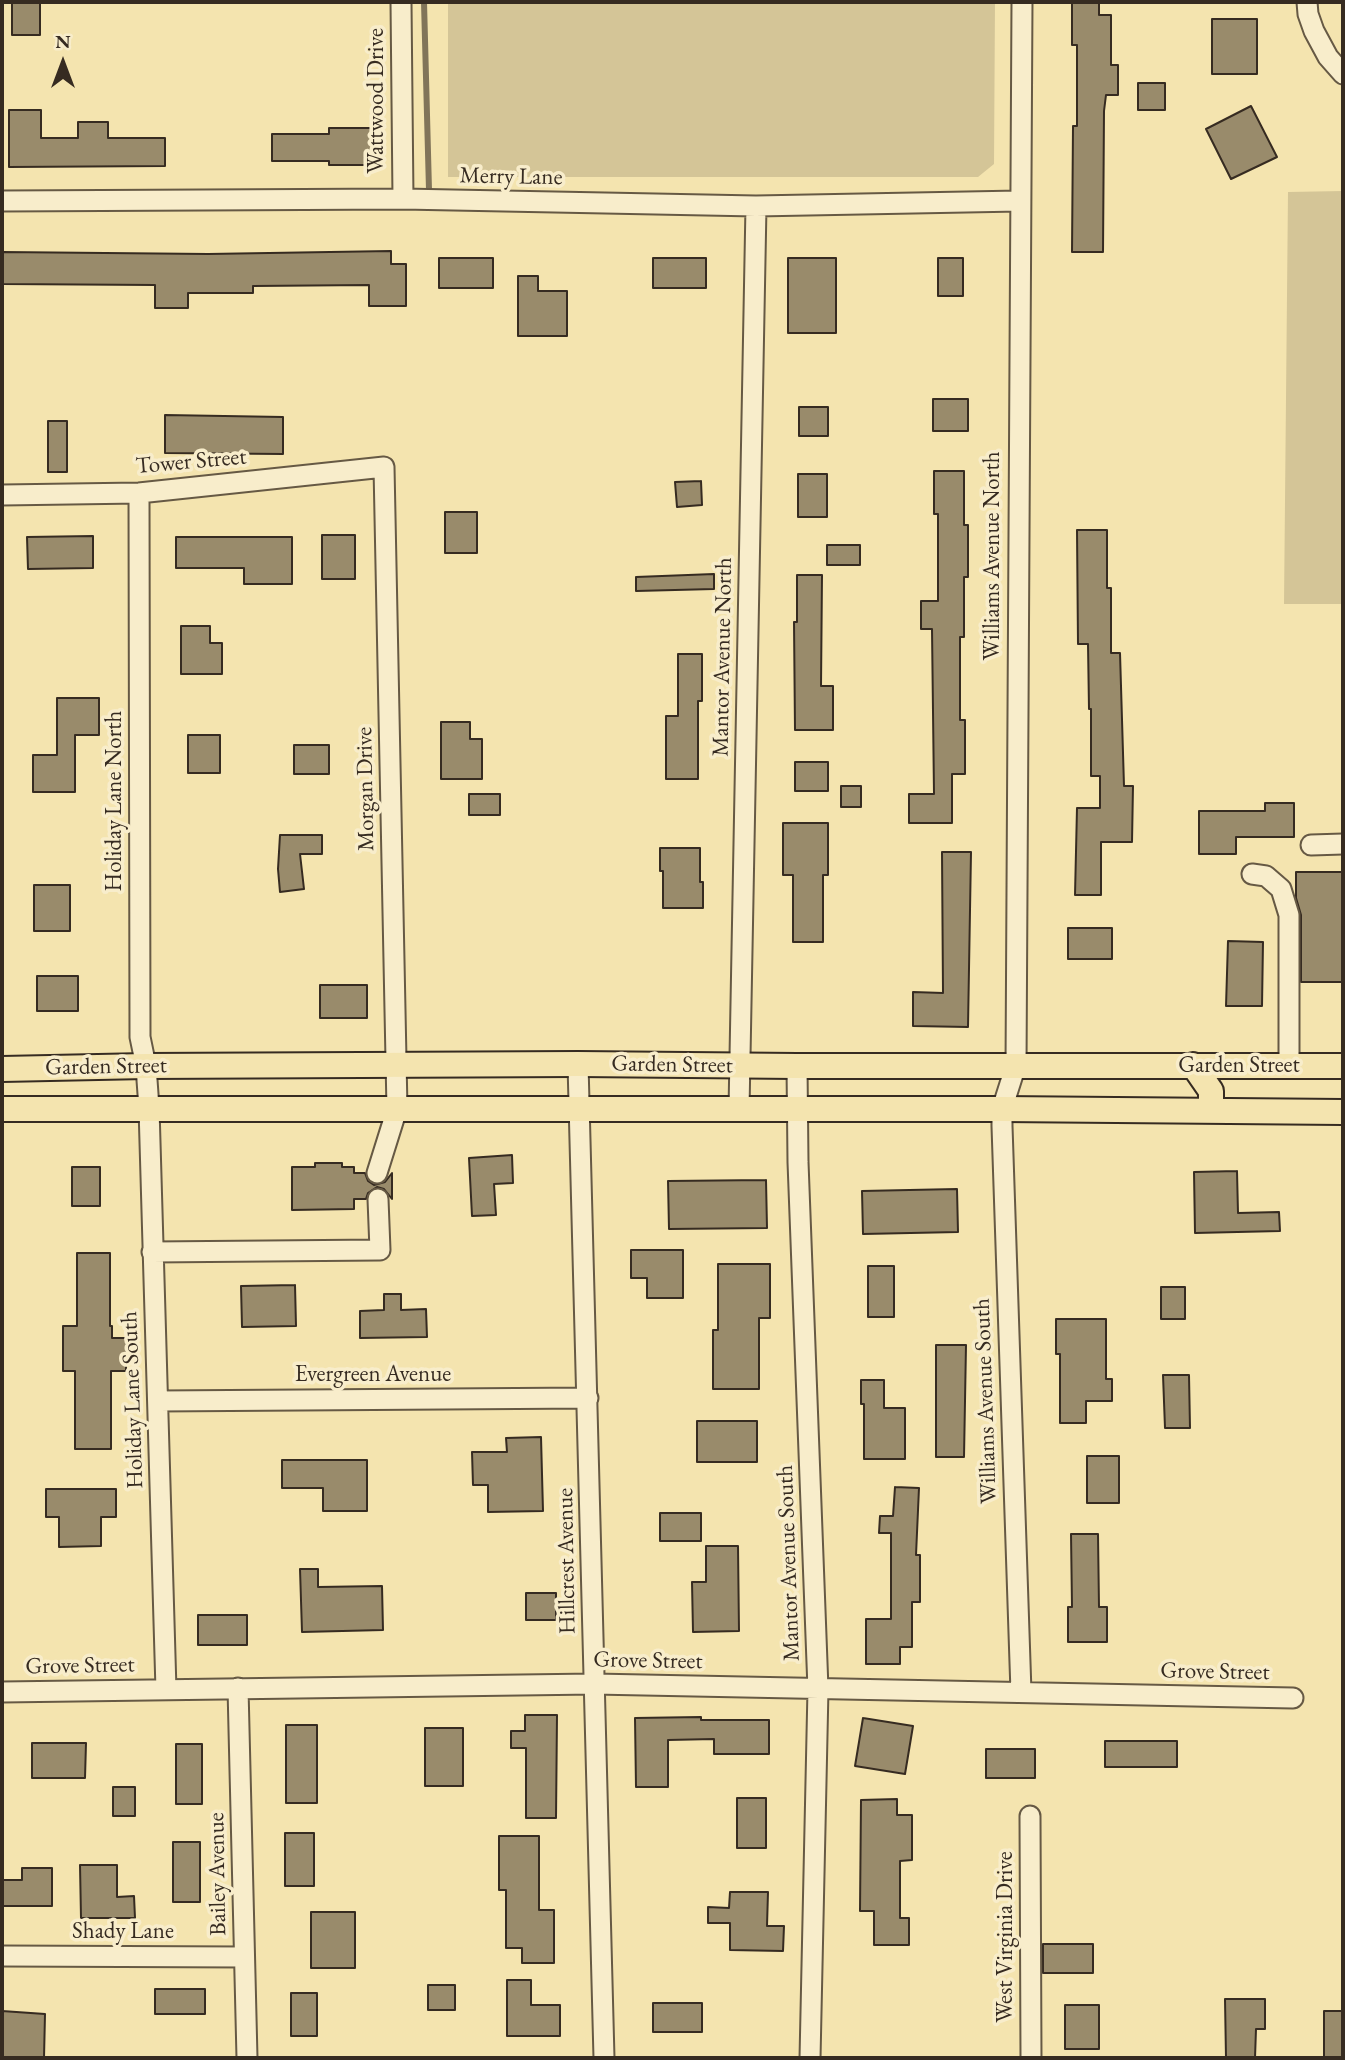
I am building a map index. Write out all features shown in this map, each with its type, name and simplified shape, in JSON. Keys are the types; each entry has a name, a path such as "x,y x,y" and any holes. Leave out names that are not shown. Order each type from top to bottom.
{"main road":[{"name":"Garden Street","path":"2,1069 579,1064 1343,1066"},
{"path":"1193,1065 1211,1091 1211,1111"},
{"name":"Garden Street","path":"2,1109 1002,1109 1343,1112"}],"street":[{"name":"Wattwood Drive","path":"401,2 402,200"},
{"name":"Williams Avenue North","path":"1002,1109 1016,1065 1022,2"},
{"path":"1307,2 1314,31 1328,57 1343,74"},
{"name":"Merry Lane","path":"2,201 402,200 756,206 1019,201"},
{"name":"Mantor Avenue North","path":"740,1109 756,206"},
{"name":"Tower Street","path":"2,495 139,493 384,467"},
{"name":"Morgan Drive","path":"377,1173 397,1109 384,467"},
{"name":"Holiday Lane North","path":"139,493 140,1037 146,1066 149,1108"},
{"path":"1311,845 1343,844"},
{"path":"1252,874 1266,876 1281,890 1289,915 1290,1066"},
{"name":"Hillcrest Avenue","path":"579,1064 604,2058"},
{"name":"Mantor Avenue South","path":"797,1066 818,1689 810,2058"},
{"name":"Holiday Lane South","path":"149,1108 166,1690"},
{"name":"Williams Avenue South","path":"1002,1109 1021,1692"},
{"path":"152,1252 380,1250 378,1199"},
{"name":"Evergreen Avenue","path":"158,1401 588,1398"},
{"name":"Grove Street","path":"2,1692 594,1684 1293,1698"},
{"name":"Bailey Avenue","path":"238,1688 247,2058"},
{"name":"West Virginia Drive","path":"1030,1816 1031,2058"},
{"name":"Shady Lane","path":"2,1956 244,1957"}],"shaded area":[{"path":"448,2 995,2 994,164 978,177 448,177"},
{"path":"1343,191 1343,604 1284,604 1288,192"}],"building":[{"path":"12,2 40,2 40,35 12,35"},
{"path":"1072,2 1099,2 1099,15 1111,15 1111,65 1118,65 1118,95 1106,95 1104,111 1103,252 1072,252 1077,45 1072,45"},
{"path":"1212,19 1257,19 1257,74 1212,74"},
{"path":"1138,83 1165,83 1165,110 1138,110"},
{"path":"1251,106 1277,157 1231,179 1206,129"},
{"path":"9,110 41,110 41,138 78,138 78,122 108,122 108,138 165,138 165,166 9,167"},
{"path":"329,128 373,128 373,165 329,165 329,161 272,161 272,134 329,134"},
{"path":"391,251 391,264 406,264 406,306 369,306 369,285 253,286 253,293 188,293 188,308 155,308 155,285 2,284 2,252 208,254"},
{"path":"439,258 493,258 493,288 439,288"},
{"path":"653,258 706,258 706,288 653,288"},
{"path":"788,258 836,258 836,333 788,333"},
{"path":"938,258 963,258 963,296 938,296"},
{"path":"518,276 538,276 538,291 567,291 567,336 518,336"},
{"path":"933,399 968,399 968,431 933,431"},
{"path":"799,407 828,407 828,436 799,436"},
{"path":"165,415 283,417 283,454 165,453"},
{"path":"48,421 67,421 67,472 48,472"},
{"path":"934,471 964,471 968,577 964,577 964,637 960,637 960,720 965,720 965,774 952,774 952,823 909,823 909,794 934,794 932,629 921,629 921,601 938,601 938,514 934,514"},
{"path":"798,474 827,474 827,517 798,517"},
{"path":"701,481 702,505 677,507 675,482"},
{"path":"445,512 477,512 477,553 445,553"},
{"path":"1077,530 1107,530 1107,588 1111,588 1111,653 1120,653 1124,786 1133,786 1132,842 1101,842 1101,895 1075,895 1077,808 1100,808 1100,776 1091,776 1088,644 1078,644"},
{"path":"322,535 355,535 355,579 322,579"},
{"path":"93,536 93,568 28,569 27,537"},
{"path":"176,537 292,537 292,584 244,584 244,568 176,568"},
{"path":"827,545 860,545 860,565 827,565"},
{"path":"714,574 714,589 636,591 636,577"},
{"path":"797,575 822,575 821,686 833,686 833,730 795,730 794,622 797,622"},
{"path":"181,626 210,626 210,643 222,643 222,674 181,674"},
{"path":"678,654 702,654 702,701 698,701 698,779 666,779 666,716 678,716"},
{"path":"57,698 99,698 99,735 75,735 75,792 33,792 33,755 57,755"},
{"path":"441,722 470,722 470,739 482,739 482,779 441,779"},
{"path":"188,735 220,735 220,773 188,773"},
{"path":"294,745 329,745 329,774 294,774"},
{"path":"795,762 828,762 828,791 795,791"},
{"path":"841,786 861,786 861,807 841,807"},
{"path":"469,794 500,794 500,815 469,815"},
{"path":"1265,803 1294,803 1294,837 1236,837 1236,854 1199,854 1199,811 1265,811"},
{"path":"783,823 828,823 828,875 823,875 823,942 793,942 793,875 783,875"},
{"path":"280,835 322,835 322,854 300,854 304,889 280,892"},
{"path":"660,848 700,848 703,908 663,908"},
{"path":"942,852 971,852 968,1027 913,1026 913,992 943,993"},
{"path":"1296,872 1343,872 1343,982 1301,982 1301,915 1296,898"},
{"path":"34,885 70,885 70,931 34,931"},
{"path":"1068,928 1112,928 1112,959 1068,959"},
{"path":"1228,941 1263,942 1262,1006 1226,1006"},
{"path":"37,976 78,976 78,1011 37,1011"},
{"path":"320,985 367,985 367,1018 320,1018"},
{"path":"512,1155 513,1183 494,1184 496,1215 472,1216 469,1158"},
{"path":"315,1163 342,1163 342,1167 354,1167 354,1173 365,1173 368,1181 374,1185 385,1182 392,1173 392,1199 384,1189 377,1187 368,1193 366,1199 354,1199 354,1209 292,1210 292,1167 315,1167"},
{"path":"72,1167 100,1167 100,1206 72,1206"},
{"path":"1237,1171 1238,1213 1279,1212 1280,1231 1195,1233 1194,1172"},
{"path":"766,1180 767,1228 669,1229 668,1181"},
{"path":"957,1189 958,1232 863,1234 862,1191"},
{"path":"631,1250 683,1250 683,1298 647,1298 647,1278 631,1278"},
{"path":"77,1253 110,1253 112,1338 126,1338 126,1371 111,1371 111,1449 75,1449 75,1371 63,1371 63,1326 77,1326"},
{"path":"718,1264 770,1264 770,1318 759,1318 759,1389 713,1389 713,1330 718,1330"},
{"path":"868,1266 894,1266 894,1317 868,1317"},
{"path":"295,1285 296,1326 242,1327 241,1286"},
{"path":"1161,1287 1185,1287 1185,1319 1161,1319"},
{"path":"384,1294 401,1294 401,1310 426,1309 427,1337 360,1338 360,1311 384,1310"},
{"path":"1056,1319 1106,1319 1106,1379 1112,1379 1112,1401 1086,1401 1086,1423 1060,1423 1060,1354 1056,1354"},
{"path":"936,1345 966,1345 964,1457 936,1457"},
{"path":"1163,1375 1189,1375 1190,1428 1165,1428"},
{"path":"861,1380 884,1380 884,1408 905,1408 905,1459 864,1459"},
{"path":"697,1421 757,1421 757,1462 697,1462"},
{"path":"541,1437 543,1511 488,1512 488,1485 473,1485 472,1452 507,1452 506,1438"},
{"path":"1087,1456 1119,1456 1119,1503 1087,1503"},
{"path":"282,1460 367,1460 367,1511 323,1511 323,1488 282,1488"},
{"path":"895,1487 919,1488 916,1555 920,1555 920,1602 912,1602 912,1647 900,1647 900,1664 866,1664 866,1619 891,1619 891,1533 879,1533 880,1516 893,1516"},
{"path":"46,1489 116,1489 116,1517 101,1517 101,1546 59,1547 59,1517 46,1517"},
{"path":"660,1513 701,1513 701,1541 660,1541"},
{"path":"1071,1534 1098,1534 1099,1607 1107,1607 1107,1642 1068,1642 1068,1607 1072,1607"},
{"path":"706,1546 738,1546 739,1631 693,1632 692,1582 706,1582"},
{"path":"300,1569 318,1569 318,1587 382,1586 383,1630 302,1632"},
{"path":"526,1593 556,1593 556,1620 526,1620"},
{"path":"198,1615 247,1615 247,1645 198,1645"},
{"path":"525,1715 557,1715 556,1818 526,1818 526,1748 511,1748 511,1731 525,1731"},
{"path":"701,1717 701,1720 769,1720 769,1754 714,1754 714,1739 668,1740 668,1787 636,1787 635,1718"},
{"path":"863,1718 913,1726 905,1774 855,1766"},
{"path":"286,1725 317,1725 317,1803 286,1803"},
{"path":"425,1728 463,1728 463,1786 425,1786"},
{"path":"1105,1741 1177,1741 1177,1767 1105,1767"},
{"path":"32,1743 86,1743 85,1778 32,1778"},
{"path":"176,1744 202,1744 202,1804 176,1804"},
{"path":"986,1749 1035,1749 1035,1778 986,1778"},
{"path":"113,1787 135,1787 135,1816 113,1816"},
{"path":"737,1798 766,1798 766,1848 737,1848"},
{"path":"897,1799 897,1815 912,1815 912,1860 900,1861 900,1918 909,1918 909,1945 874,1945 874,1911 860,1911 861,1800"},
{"path":"285,1833 314,1833 314,1886 285,1886"},
{"path":"499,1836 539,1836 539,1910 554,1910 554,1963 522,1963 522,1948 506,1948 506,1890 499,1890"},
{"path":"173,1842 200,1842 200,1902 173,1902"},
{"path":"80,1865 117,1865 117,1897 134,1896 135,1918 81,1918"},
{"path":"22,1868 52,1868 52,1906 3,1906 3,1880 22,1880"},
{"path":"730,1892 768,1892 767,1926 784,1926 783,1951 730,1950 730,1923 708,1923 708,1907 729,1908"},
{"path":"311,1912 355,1912 355,1968 311,1968"},
{"path":"1043,1944 1093,1944 1093,1973 1043,1973"},
{"path":"507,1980 531,1980 531,2005 560,2005 560,2036 507,2036"},
{"path":"428,1985 455,1985 455,2010 428,2010"},
{"path":"155,1989 205,1989 205,2014 155,2014"},
{"path":"291,1993 317,1993 317,2036 291,2036"},
{"path":"1225,1999 1265,1999 1265,2029 1256,2029 1255,2058 1226,2058"},
{"path":"653,2003 702,2003 702,2032 653,2032"},
{"path":"1065,2005 1099,2005 1099,2049 1065,2049"},
{"path":"2,2011 45,2014 44,2058 2,2058"},
{"path":"1324,2011 1343,2011 1343,2058 1324,2058"}],"waterway":[{"path":"424,2 429,190"}]}
